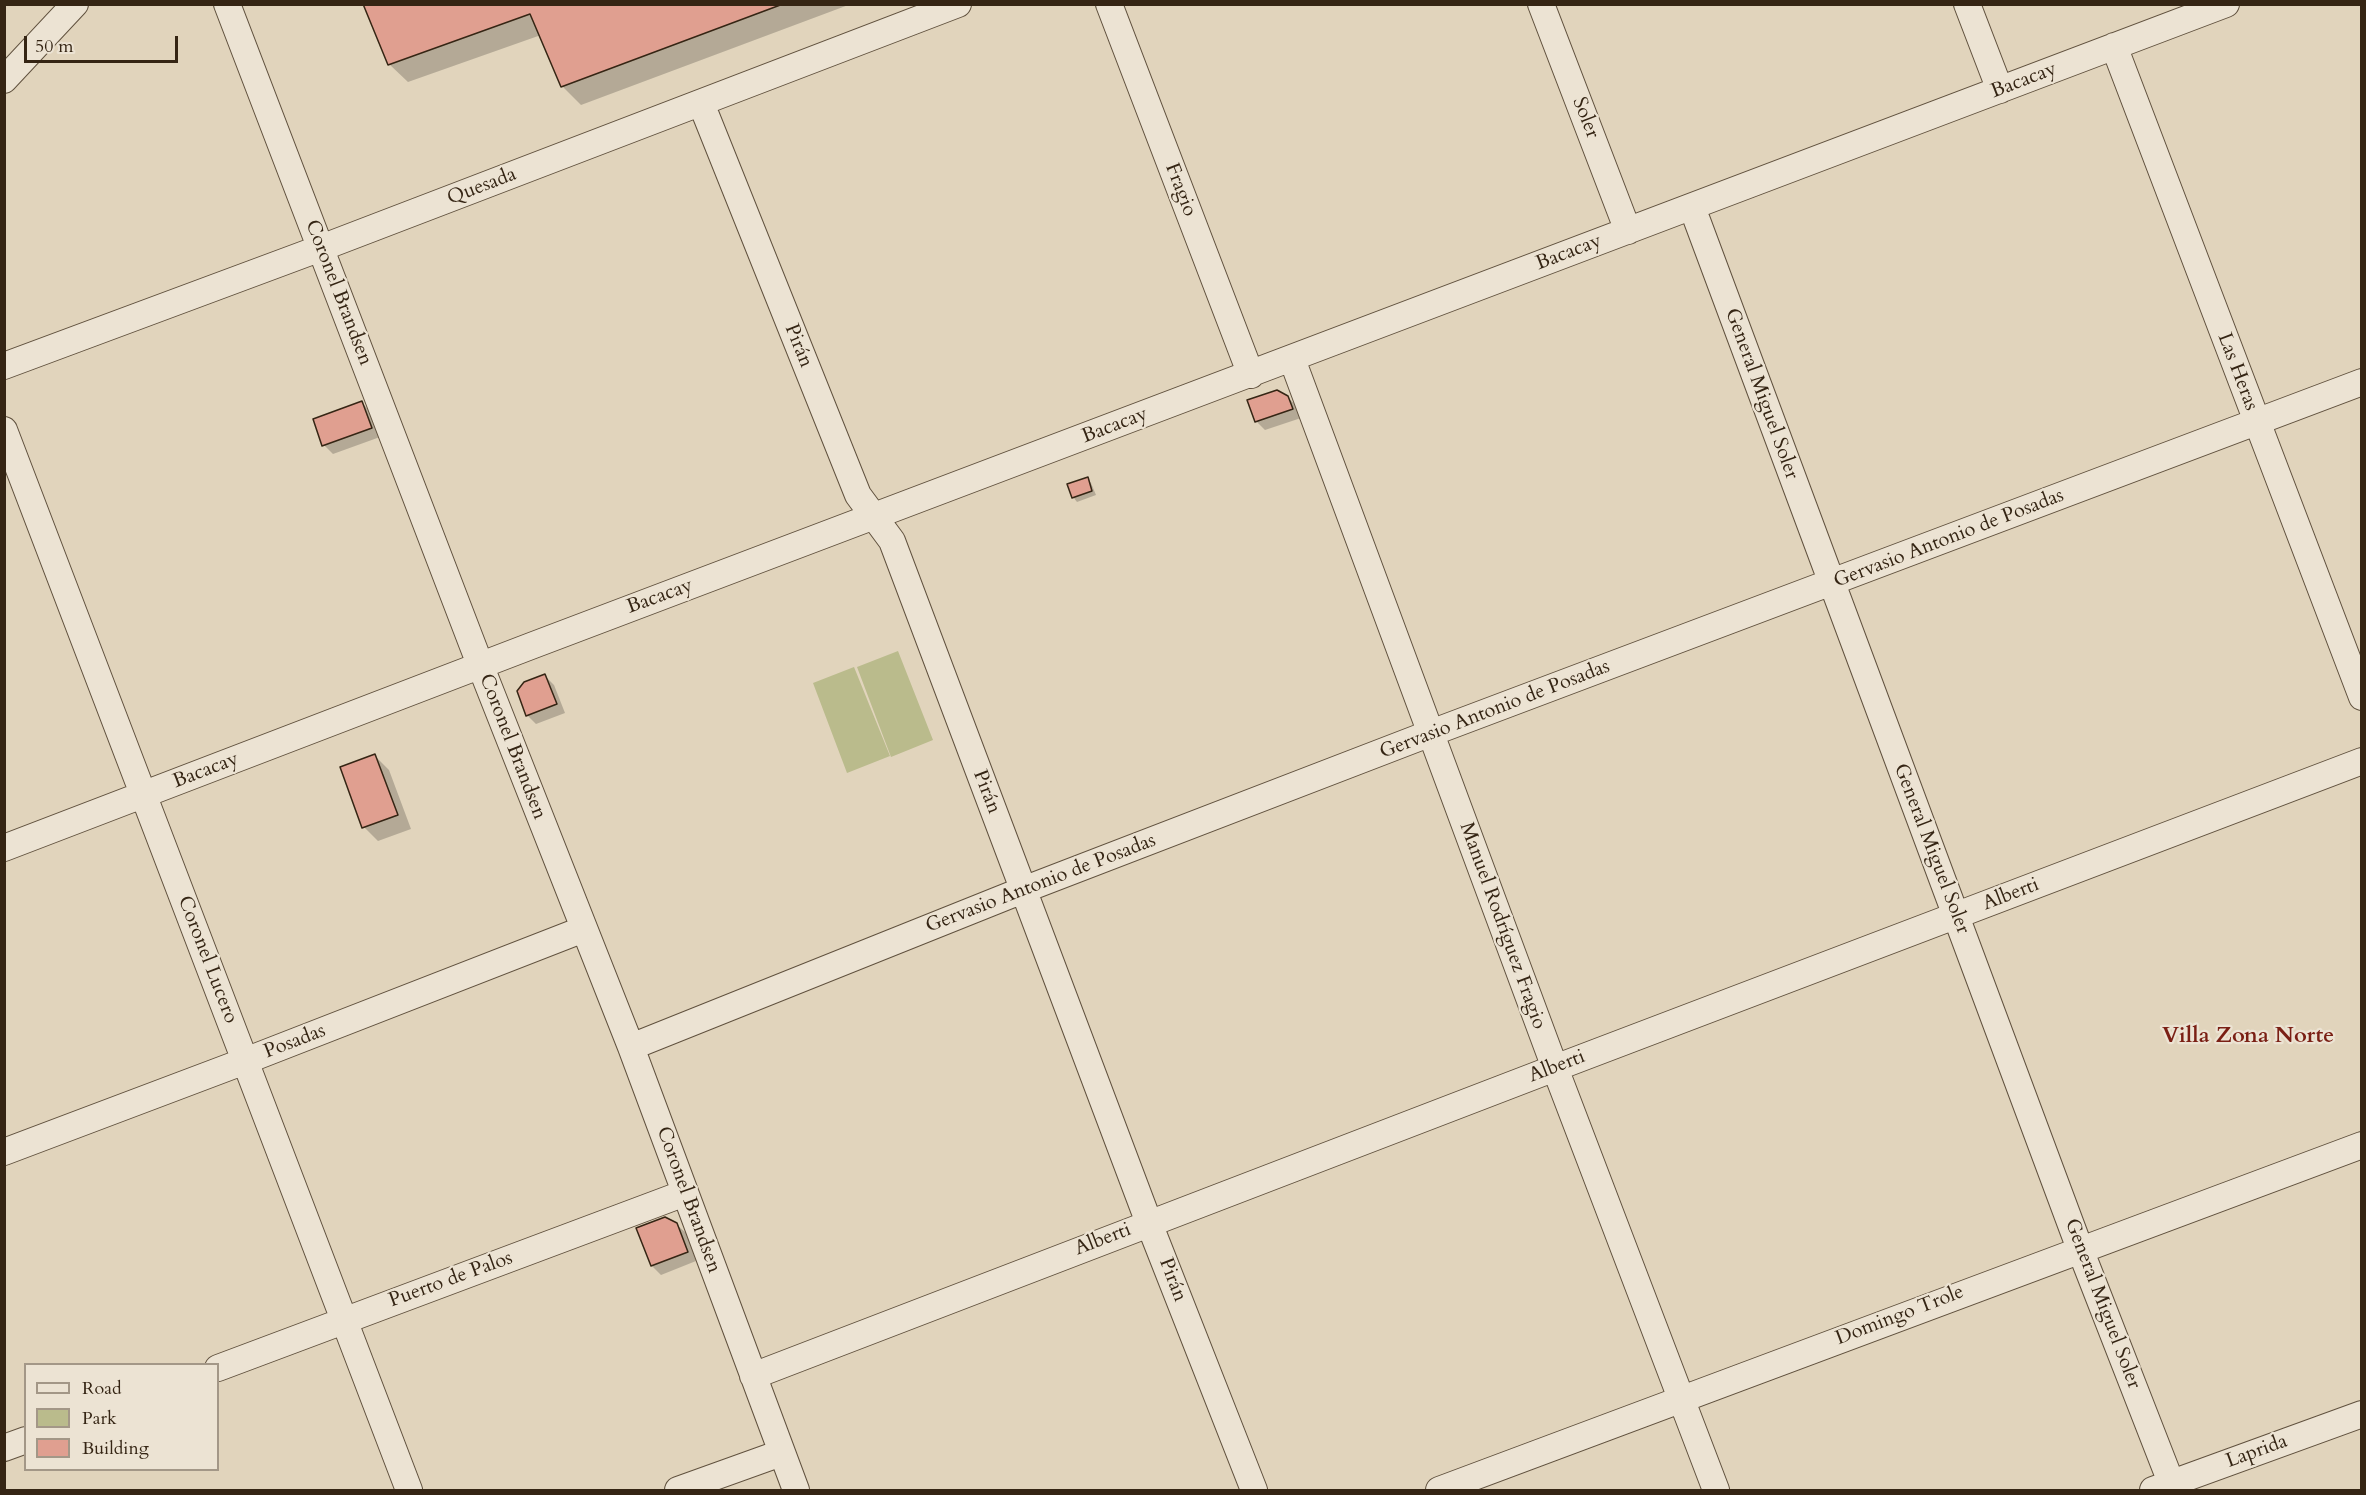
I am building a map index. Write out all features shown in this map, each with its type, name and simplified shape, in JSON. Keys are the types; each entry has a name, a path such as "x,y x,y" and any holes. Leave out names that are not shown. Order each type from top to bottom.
{"street":[{"path":"4,80 75,4"},
{"name":"Coronel Brandsen","path":"228,4 481,667 631,1047 796,1491"},
{"name":"Quesada","path":"4,366 321,248 958,4"},
{"name":"Fragio","path":"1109,4 1251,375"},
{"name":"Soler","path":"1541,4 1628,231"},
{"path":"1967,4 2000,90"},
{"name":"Bacacay","path":"4,848 2226,4"},
{"name":"Las Heras","path":"2114,46 2361,697"},
{"name":"Pirán","path":"701,103 858,495 892,541 1149,1222 1254,1491"},
{"name":"General Miguel Soler","path":"1692,207 1957,916 2166,1488"},
{"name":"Manuel Rodríguez Fragio","path":"1292,359 1555,1068 1716,1491"},
{"name":"Gervasio Antonio de Posadas","path":"631,1047 1023,890 2361,382"},
{"name":"Coronel Lucero","path":"4,430 145,794 409,1491"},
{"name":"Alberti","path":"753,1376 1149,1222 2361,761"},
{"name":"Posadas","path":"4,1152 245,1061 584,928"},
{"name":"Domingo Trole","path":"1438,1491 2361,1144"},
{"name":"Puerto de Palos","path":"219,1368 685,1193"},
{"name":"Laprida","path":"2166,1488 2361,1414"},
{"path":"4,1448 24,1441"},
{"path":"678,1491 781,1453"}],"green space":[{"path":"898,651 933,740 891,757 857,667"},
{"path":"854,667 890,756 847,773 813,683"}],"building":[{"path":"363,4 783,4 561,87 530,14 388,65"},
{"path":"1277,390 1288,396 1293,409 1255,422 1247,400"},
{"path":"362,401 372,428 322,446 313,419"},
{"path":"1088,477 1092,491 1072,498 1067,484"},
{"path":"545,674 557,704 526,716 517,691 524,682"},
{"path":"375,754 398,815 362,828 340,767"},
{"path":"665,1217 677,1223 688,1252 651,1266 636,1228"}],"district":[{"name":"Villa Zona Norte","path":"2248,1037"}]}
